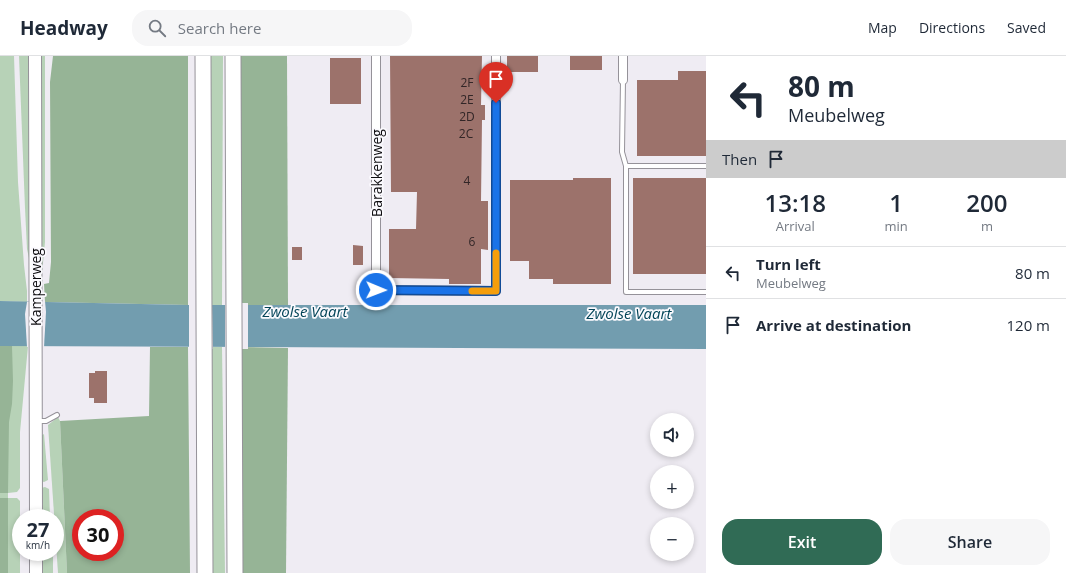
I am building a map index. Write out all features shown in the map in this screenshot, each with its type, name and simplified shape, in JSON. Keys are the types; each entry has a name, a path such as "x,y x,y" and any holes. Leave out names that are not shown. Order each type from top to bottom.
{"highway":[{"path":"203,56 205,573"},
{"path":"233,56 235,573"}],"main road":[{"name":"Kamperweg","path":"35,56 36,509"},
{"path":"36,561 36,573"}],"street":[{"name":"Barakkenweg","path":"376,56 376,286"},
{"path":"376,286 496,291 496,56"},
{"path":"623,56 623,80"}],"lane":[{"path":"623,80 622,152 626,166 626,292 706,292"},
{"path":"626,166 706,166"},
{"path":"363,283 376,286"},
{"path":"36,421 46,421 57,415"}],"green space":[{"path":"0,56 14,56 18,182 27,302 0,301"},
{"path":"19,56 29,56 30,263 27,249"},
{"path":"41,56 45,56 45,242 42,273 41,272"},
{"path":"53,56 188,56 188,305 45,302 44,284 49,283 51,262 50,82"},
{"path":"210,56 223,56 222,305 206,305"},
{"path":"238,56 287,56 288,305 237,305"},
{"path":"0,346 28,346 20,432 20,488 17,492 8,493 8,498 17,498 20,501 20,509 12,509 12,561 20,561 20,573 0,573"},
{"path":"0,346 12,346 13,381 12,404 9,422 8,493 0,493"},
{"path":"150,347 188,347 190,573 67,573 60,421 149,416"},
{"path":"206,347 222,347 225,573 207,573"},
{"path":"237,347 288,348 286,573 239,573"},
{"path":"58,417 60,421 67,573 58,573 57,561 64,561 64,509 54,509 48,425"},
{"path":"44,434 48,480 44,482 41,481 41,436"},
{"path":"45,487 49,489 50,509 41,509 41,488"},
{"path":"0,498 8,498 8,573 0,573"},
{"path":"41,561 53,561 53,573 41,573"}],"water":[{"name":"Zwolse Vaart","path":"0,301 188,305 706,305 706,349 0,346"}],"pier":[{"path":"45,301 46,312 44,347 27,347 25,314 27,302"},
{"path":"189,303 212,303 213,349 189,349"},
{"path":"225,303 248,303 248,349 225,349"}],"building":[{"path":"390,56 482,56 481,105 485,105 485,120 482,120 481,201 488,201 488,250 481,249 481,284 449,284 449,279 389,278 389,229 416,229 417,192 391,192"},
{"path":"507,56 538,56 538,72 507,72"},
{"path":"570,56 602,56 602,70 570,70"},
{"path":"330,58 361,58 361,104 330,104"},
{"path":"678,71 706,71 706,156 637,156 637,80 678,80"},
{"path":"573,178 611,178 611,284 553,284 553,279 529,279 529,261 510,261 510,180 573,180"},
{"path":"633,178 706,178 706,274 633,274"},
{"path":"353,245 363,246 363,265 353,265"},
{"path":"292,247 302,247 302,260 292,260"},
{"path":"95,371 107,371 107,403 94,403 94,398 89,398 89,373 95,373"}],"slow traffic":[{"path":"472,291 496,291 496,253"}],"route":[{"path":"376,290 496,291 496,103"}]}
